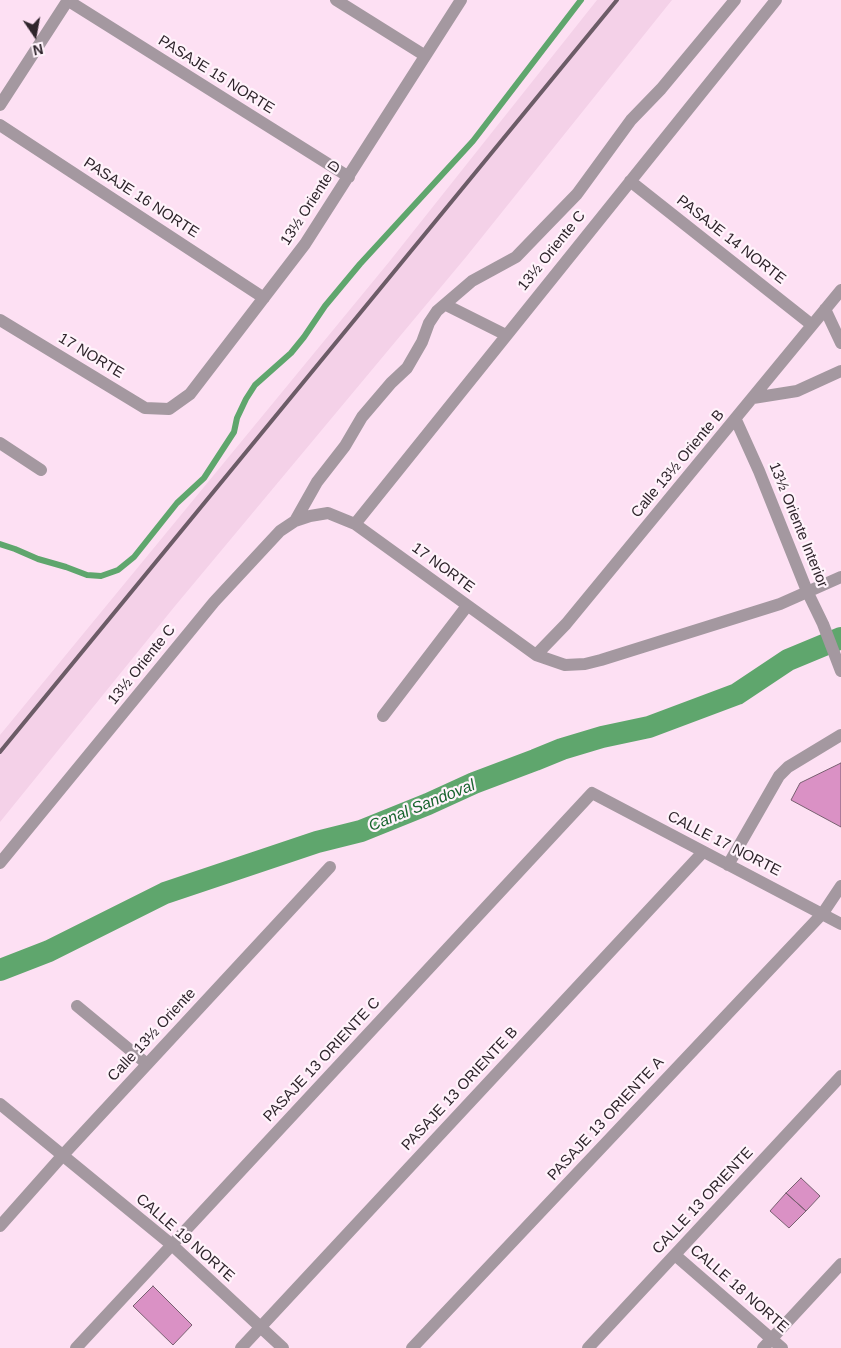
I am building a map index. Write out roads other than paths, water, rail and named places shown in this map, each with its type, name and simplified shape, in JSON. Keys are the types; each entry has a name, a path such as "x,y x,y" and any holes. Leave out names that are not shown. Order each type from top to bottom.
{"street":[{"path":"0,105 67,0"},
{"name":"PASAJE 15 NORTE","path":"67,0 348,177"},
{"path":"336,0 424,55"},
{"name":"13½ Oriente D","path":"169,409 190,394 305,244 424,55 461,0"},
{"path":"295,521 317,482 345,446 362,416 407,368 437,311 472,281 516,256 576,194 631,120 661,89 735,0"},
{"name":"13½ Oriente C","path":"355,524 776,0"},
{"name":"PASAJE 16 NORTE","path":"0,125 264,298"},
{"name":"PASAJE 14 NORTE","path":"630,181 812,325"},
{"name":"Calle 13½ Oriente B","path":"536,655 566,624 736,420 841,290"},
{"path":"446,305 506,335"},
{"path":"825,309 841,342"},
{"name":"17 NORTE","path":"0,320 145,408 169,409"},
{"path":"753,398 797,391 841,371"},
{"name":"13½ Oriente Interior","path":"736,420 839,665"},
{"path":"0,443 41,470"},
{"name":"13½ Oriente C","path":"0,863 214,602 280,531 295,521 328,513"},
{"name":"17 NORTE","path":"328,513 355,524 536,655 566,665 585,664 780,604 841,578"},
{"path":"383,716 467,606"},
{"path":"728,865 779,776 788,767 841,735"},
{"name":"CALLE 17 NORTE","path":"592,793 841,924"},
{"name":"PASAJE 13 ORIENTE C","path":"76,1348 592,793"},
{"name":"PASAJE 13 ORIENTE B","path":"241,1348 703,852"},
{"name":"Calle 13½ Oriente","path":"0,1226 63,1155 330,867"},
{"name":"PASAJE 13 ORIENTE A","path":"412,1348 823,913 841,886"},
{"path":"77,1006 147,1064"},
{"name":"CALLE 13 ORIENTE","path":"588,1348 841,1076"},
{"name":"CALLE 19 NORTE","path":"0,1104 172,1245 284,1348"},
{"name":"CALLE 18 NORTE","path":"675,1255 768,1344 782,1348"},
{"path":"768,1344 841,1264"}],"waterway":[{"path":"0,544 87,575 101,576 118,570 134,557 177,503 204,478 234,432 237,418 255,385 291,353 325,306 360,264 473,141 581,0"},
{"name":"Canal Sandoval","path":"0,970 49,951 165,893 317,842 361,831 474,783 562,749 602,737 649,727 737,694 788,660 841,638"}],"railway":[{"path":"0,752 617,0"}]}
